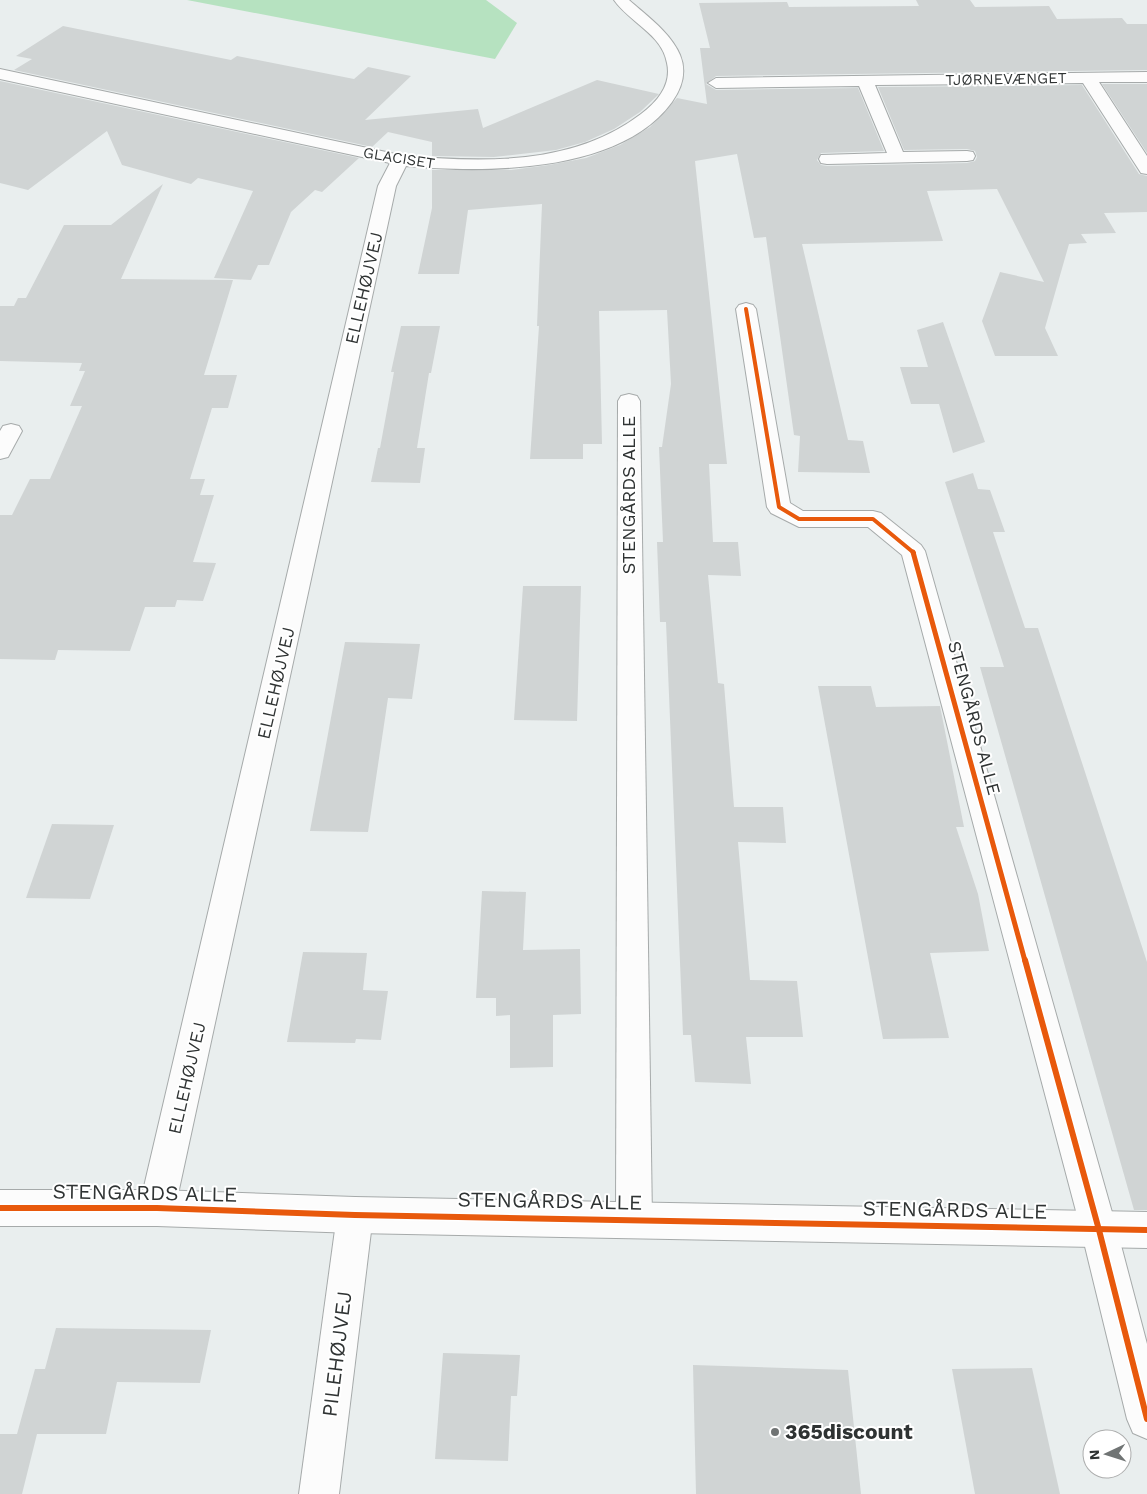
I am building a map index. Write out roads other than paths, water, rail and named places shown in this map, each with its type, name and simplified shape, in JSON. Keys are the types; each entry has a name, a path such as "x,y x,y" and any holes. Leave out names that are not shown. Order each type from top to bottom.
{"street":[{"name":"GLACISET","path":"0,74 400,160 445,165 483,165 539,160 582,150 618,137 646,120 665,102 675,82 675,61 664,41 621,0"},
{"name":"TJØRNEVÆNGET","path":"716,83 1147,77"},
{"path":"1088,78 1147,169"},
{"path":"865,81 897,157"},
{"path":"827,159 967,156"},
{"name":"ELLEHØJVEJ","path":"158,1208 387,186 400,160"},
{"name":"STENGÅRDS ALLE","path":"746,308 779,506 799,519 873,519 913,551 1099,1230"},
{"name":"STENGÅRDS ALLE","path":"629,401 634,1219"},
{"path":"0,452 10,431"},
{"name":"STENGÅRDS ALLE","path":"0,1208 158,1208 354,1214 1147,1230"},
{"name":"PILEHØJVEJ","path":"319,1494 354,1214"},
{"path":"1099,1230 1147,1418"}],"place":[{"name":"365discount","path":"775,1432"}]}
